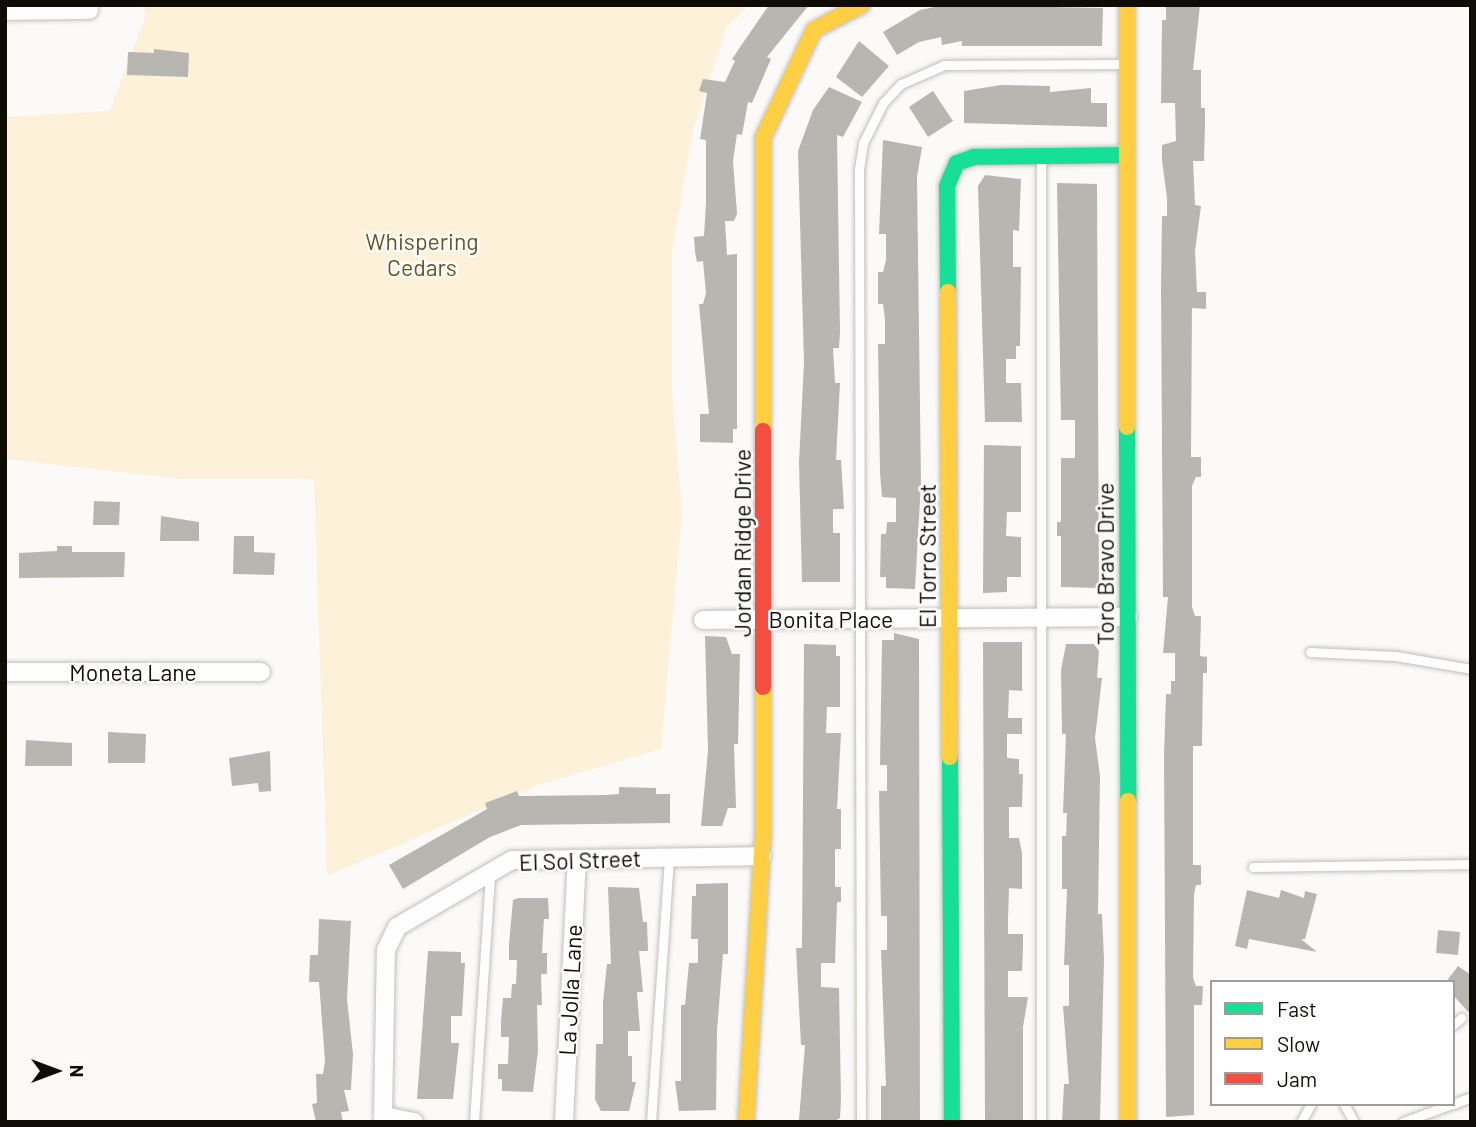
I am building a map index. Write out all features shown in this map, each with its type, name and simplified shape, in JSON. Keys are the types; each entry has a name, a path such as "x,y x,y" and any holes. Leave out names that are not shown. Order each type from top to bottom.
{"street":[{"name":"Jordan Ridge Drive","path":"746,1122 762,856 766,619 763,138 814,30 862,5"},
{"name":"Toro Bravo Drive","path":"1127,5 1128,1122"},
{"path":"5,11 89,10"},
{"name":"El Torro Street","path":"952,1122 947,186 957,163 974,157 1127,155"},
{"name":"Bonita Place","path":"703,620 1128,617"},
{"name":"Moneta Lane","path":"5,672 261,672"},
{"name":"El Sol Street","path":"414,1122 383,1116 386,950 397,927 512,860 762,856"},
{"name":"La Jolla Lane","path":"564,1122 577,859"}],"lane":[{"path":"861,1122 859,169 873,121 901,84 944,65 1127,64"},
{"path":"1041,156 1041,1122"},
{"path":"1310,652 1396,656 1471,669"},
{"path":"651,1122 669,858"},
{"path":"1253,867 1471,864"},
{"path":"474,1122 490,873"},
{"path":"1455,1023 1461,1018"},
{"path":"1301,1122 1310,1106"},
{"path":"1345,1106 1354,1122"},
{"path":"1403,1122 1447,1106"}],"green space":[{"name":"Whispering Cedars","path":"143,5 749,5 727,27 693,130 672,253 672,393 682,513 661,749 539,785 327,876 314,479 180,479 5,459 5,117 110,111 146,15"}],"building":[{"path":"769,5 809,5 767,57 771,59 752,103 748,102 742,135 737,134 733,161 737,214 734,221 725,221 727,255 737,254 737,429 733,429 733,443 700,442 700,414 709,414 699,304 703,304 706,293 703,261 697,262 694,237 704,236 706,202 706,140 700,139 707,93 699,91 703,79 725,82 735,61 732,59"},
{"path":"944,5 1103,8 1102,46 962,46 962,41 942,45 941,37 919,42 897,55 883,32 920,10"},
{"path":"1166,5 1200,5 1193,70 1201,70 1201,108 1205,108 1204,161 1193,161 1195,205 1201,206 1195,251 1197,292 1206,292 1206,309 1192,308 1191,457 1201,457 1201,477 1196,477 1192,486 1192,607 1195,616 1201,616 1200,656 1207,657 1207,673 1203,673 1202,746 1193,746 1193,865 1201,865 1201,885 1196,885 1194,894 1193,978 1196,986 1203,986 1202,1005 1194,1005 1194,1115 1166,1117 1164,755 1166,694 1171,694 1171,681 1175,681 1175,653 1163,653 1168,597 1163,597 1161,290 1162,216 1167,216 1167,198 1162,145 1176,141 1175,103 1161,103 1162,20 1166,20"},
{"path":"859,41 889,66 862,97 836,77"},
{"path":"154,49 189,53 188,77 127,75 128,52 154,53"},
{"path":"1001,85 1050,86 1050,92 1091,88 1091,103 1107,103 1107,127 964,123 964,91"},
{"path":"829,87 862,102 843,137 837,135 840,332 839,348 833,348 835,383 840,383 836,460 841,460 844,509 833,509 833,533 840,533 840,582 802,582 799,462 804,362 798,151 813,110"},
{"path":"933,91 953,121 928,137 909,107"},
{"path":"883,140 922,147 917,177 921,482 915,589 886,588 886,577 880,577 881,534 886,534 887,522 896,522 896,498 882,497 880,473 878,344 885,344 885,319 883,304 878,304 878,272 883,272 886,260 886,234 879,234"},
{"path":"985,175 1021,179 1019,231 1013,230 1013,267 1021,267 1020,346 1016,346 1016,359 1006,359 1006,383 1021,383 1022,422 985,422 978,186"},
{"path":"1057,183 1097,184 1099,588 1061,587 1061,536 1057,536 1057,522 1061,522 1061,458 1075,458 1075,420 1061,420"},
{"path":"984,445 1021,446 1021,512 1007,512 1006,536 1021,537 1021,577 1007,577 1007,592 983,593"},
{"path":"94,501 120,502 119,525 93,525"},
{"path":"161,516 199,522 199,541 160,541"},
{"path":"234,536 254,536 254,552 275,553 274,575 233,574"},
{"path":"57,546 72,546 72,552 125,552 124,577 19,578 19,553 57,551"},
{"path":"894,633 919,639 920,1122 881,1122 881,1086 886,1086 881,950 887,950 887,916 881,916 879,791 887,791 887,765 880,765 882,640 894,640"},
{"path":"705,636 726,637 732,654 740,654 738,744 734,744 736,808 728,808 722,826 701,826 708,751"},
{"path":"983,642 1022,642 1022,691 1009,690 1008,718 1022,718 1022,734 1007,734 1007,758 1019,759 1019,774 1023,774 1022,807 1009,807 1009,838 1019,838 1022,853 1022,889 1009,888 1008,919 1008,934 1023,934 1022,971 1008,971 1008,997 1028,997 1023,1027 1023,1122 985,1122"},
{"path":"804,644 836,645 836,656 840,656 840,707 827,707 826,733 841,733 837,809 841,809 841,849 835,849 835,887 841,887 841,902 837,902 835,963 821,963 821,987 839,988 841,1099 840,1118 833,1122 799,1120 805,1045 801,1045 796,948 802,948"},
{"path":"1066,644 1094,644 1099,651 1097,678 1102,678 1095,738 1100,776 1098,914 1102,914 1104,959 1100,1122 1062,1121 1064,1084 1069,1084 1063,1006 1069,1006 1069,965 1064,965 1067,889 1062,889 1062,836 1066,836 1067,813 1063,813 1066,734 1062,734 1061,670"},
{"path":"108,732 146,734 145,763 108,763"},
{"path":"26,740 72,743 72,766 25,766"},
{"path":"270,751 271,791 259,792 258,783 232,786 229,758"},
{"path":"619,787 656,788 656,794 670,794 670,823 521,825 490,837 403,889 389,865 487,809 485,803 517,791 519,796 606,795 619,794"},
{"path":"728,883 728,954 723,954 717,1031 716,1110 679,1111 675,1081 681,1081 681,1005 685,1005 689,963 698,963 698,939 691,939 692,896 696,896 696,884"},
{"path":"608,887 639,888 643,922 647,922 648,951 639,951 643,992 637,992 640,1031 628,1031 632,1082 636,1082 629,1111 601,1111 595,1099 596,1044 603,1044 603,1002 607,964 611,964"},
{"path":"1247,890 1279,898 1281,890 1304,898 1305,891 1317,894 1305,939 1301,939 1317,952 1249,939 1247,949 1235,946"},
{"path":"548,898 549,919 544,919 542,953 547,953 547,974 541,974 542,1005 537,1005 538,1051 533,1092 502,1091 502,1079 498,1079 498,1064 508,1064 509,1037 501,1037 501,1021 503,998 511,998 512,984 516,984 517,960 509,960 509,944 513,900"},
{"path":"319,919 351,921 347,999 353,1054 351,1090 344,1090 349,1111 341,1112 343,1122 316,1122 312,1104 317,1103 316,1074 323,1074 325,1061 319,982 309,982 310,955 318,955"},
{"path":"1438,930 1460,932 1458,955 1436,953"},
{"path":"428,951 461,952 461,963 465,963 462,1016 451,1016 451,1043 459,1043 453,1099 417,1099"},
{"path":"1458,966 1471,975 1471,1015 1455,997 1455,980 1448,980"}],"traffic: fast":[{"path":"948,292 947,186 957,163 974,157 1127,155"},
{"path":"1127,427 1128,801"},
{"path":"950,757 952,1122"}],"traffic: slow":[{"path":"763,431 763,138 814,30 862,5"},
{"path":"1127,5 1127,427"},
{"path":"948,292 950,757"},
{"path":"746,1122 763,832 763,687"},
{"path":"1128,801 1128,1122"}],"traffic: jam":[{"path":"763,431 763,687"}]}
